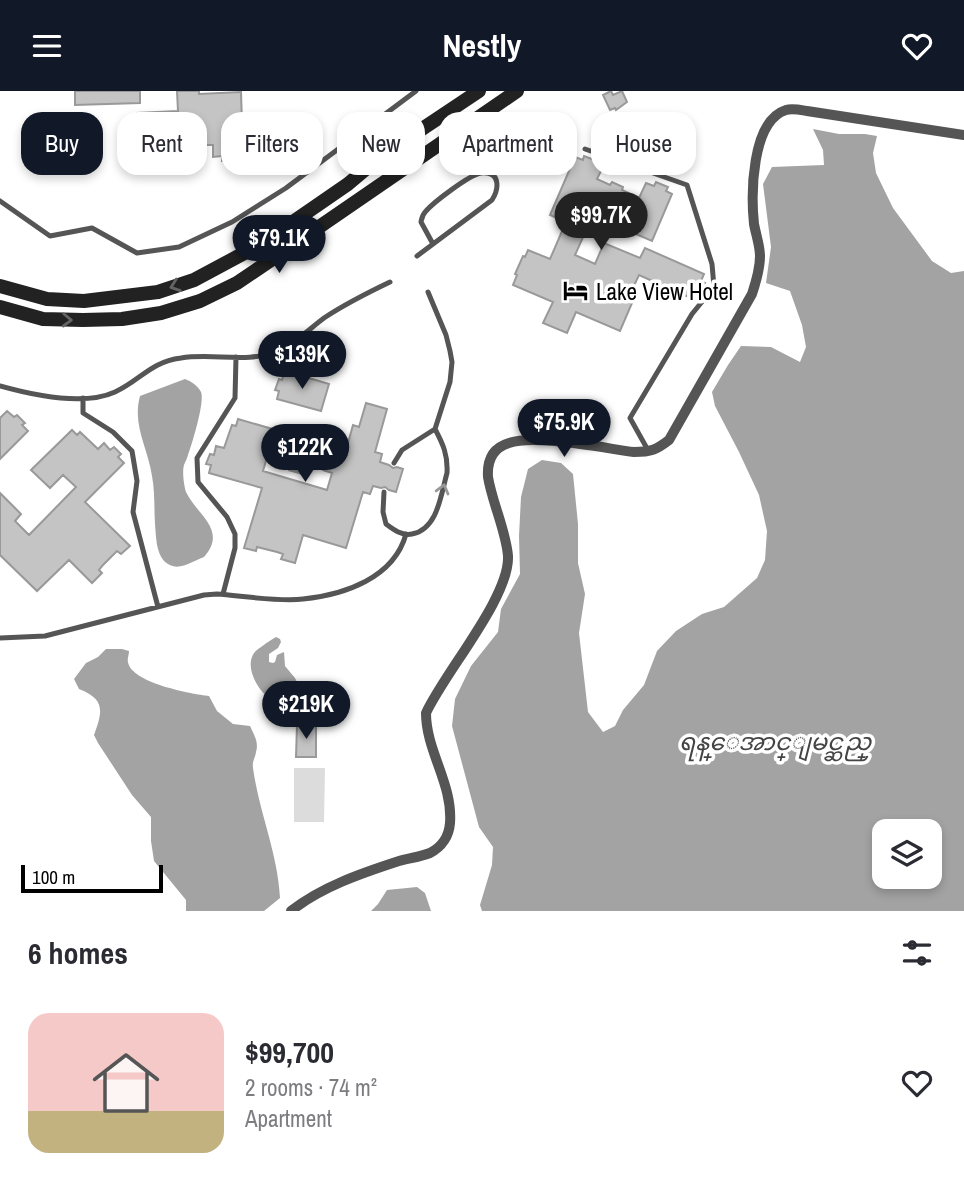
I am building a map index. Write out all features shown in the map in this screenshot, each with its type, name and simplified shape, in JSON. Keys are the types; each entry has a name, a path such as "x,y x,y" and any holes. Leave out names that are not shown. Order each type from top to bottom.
{"main road":[{"path":"0,286 47,299 85,301 158,292 194,280 261,244 348,184 380,157 479,91"},
{"path":"0,307 43,319 96,320 161,313 200,301 237,283 517,91"}],"street":[{"path":"291,911 301,903 351,879 430,853 448,836 450,823 446,789 428,733 426,713 500,590 505,576 508,557 490,492 487,465 499,448 510,442 532,440 649,451 657,449 669,440 752,294 760,255 754,223 756,151 775,115 788,109 807,110 964,135"}],"lane":[{"path":"0,201 50,236 92,228 137,253 179,247 232,222 286,188 416,91"},
{"path":"585,149 687,185 712,264 714,287 692,314 630,418 649,451"},
{"path":"417,255 433,244 492,200 498,186 493,176 482,173 468,178 425,212 421,222 433,244"},
{"path":"0,386 46,396 102,397 128,385 163,361 200,356 253,357 276,352 343,305 390,282"},
{"path":"394,463 402,450 435,429 450,382 452,362 446,335 428,292"},
{"path":"223,594 235,548 235,534 228,517 198,482 197,458 235,398 236,357"},
{"path":"83,398 83,413 113,432 132,451 138,481 133,512 158,607"},
{"path":"384,492 382,502 386,524 406,534 417,533 425,528 433,518 447,473 447,454 435,429"},
{"path":"0,638 45,636 204,595 301,600 338,592 360,584 388,567 403,547 406,534"}],"shaded area":[{"path":"294,768 325,768 324,822 294,822"}],"water":[{"name":"ရန္ေအာင္ျမင္ဆည္","path":"813,129 839,134 877,136 873,153 876,173 893,208 932,261 951,273 964,271 964,911 482,911 480,905 492,865 493,847 479,827 452,726 455,699 471,666 498,632 501,609 520,574 521,497 528,469 542,460 561,463 573,474 578,524 578,563 585,594 579,633 588,712 603,732 615,726 623,710 644,685 657,651 676,631 702,614 724,607 757,578 765,560 767,531 759,495 715,406 712,392 741,346 771,347 800,362 806,347 802,325 790,291 766,283 771,247 763,184 772,167 824,165 823,150"},
{"path":"185,379 198,388 202,397 198,423 183,475 186,492 208,523 213,539 204,557 179,567 164,561 158,549 153,482 139,427 138,407 140,396"},
{"path":"301,428 319,433 306,476 288,471"},
{"path":"276,637 281,642 278,648 269,654 269,662 275,662 277,655 284,652 285,666 298,684 294,688 293,700 283,706 269,699 257,685 251,668 254,653"},
{"path":"106,649 129,651 128,662 140,676 163,686 209,696 217,711 233,724 250,726 257,745 253,766 256,784 279,882 280,898 264,911 186,911 186,900 154,861 151,817 132,795 98,743 94,735 100,707 94,697 79,689 74,679 86,663"},
{"path":"417,887 425,893 431,911 371,911 387,890"}],"building":[{"path":"75,91 140,91 140,103 75,105"},
{"path":"177,91 199,91 199,94 241,92 242,112 221,112 221,156 213,157 213,145 207,145 207,112 158,112 178,111"},
{"path":"611,91 613,95 622,91 627,102 616,110 610,110 603,95"},
{"path":"584,156 591,159 591,175 599,175 597,179 610,185 612,182 639,198 646,183 654,186 656,182 668,187 666,191 672,194 652,241 615,225 610,236 588,226 575,255 595,264 604,243 640,258 645,248 704,274 701,281 705,283 701,293 697,291 693,299 639,275 630,294 635,296 620,331 576,312 567,333 543,323 553,302 513,285 517,275 515,274 528,250 550,259 566,222 550,215 567,175 577,175 577,158 583,160"},
{"path":"285,371 329,384 321,411 277,399 279,391 275,390"},
{"path":"366,403 387,409 375,452 382,454 380,462 403,469 396,492 373,486 370,494 363,492 346,548 303,535 295,563 281,559 283,554 277,552 257,547 256,551 244,548 262,488 209,473 211,465 206,464 210,454 214,455 216,446 224,448 232,425 236,426 238,419 293,435 286,459 268,454 263,471 327,490 332,473 323,470 330,446 346,450 353,425 359,427"},
{"path":"7,411 14,417 17,415 28,431 0,459 0,418"},
{"path":"72,430 77,435 80,432 98,449 104,443 110,450 114,447 121,454 118,457 124,463 85,502 130,546 121,554 117,551 99,570 102,573 92,583 69,560 37,591 0,555 0,493 21,514 15,521 29,535 76,487 63,475 50,488 31,470"},
{"path":"297,725 316,725 316,757 296,757"}],"place":[{"name":"Lake View Hotel","path":"576,291"}]}
